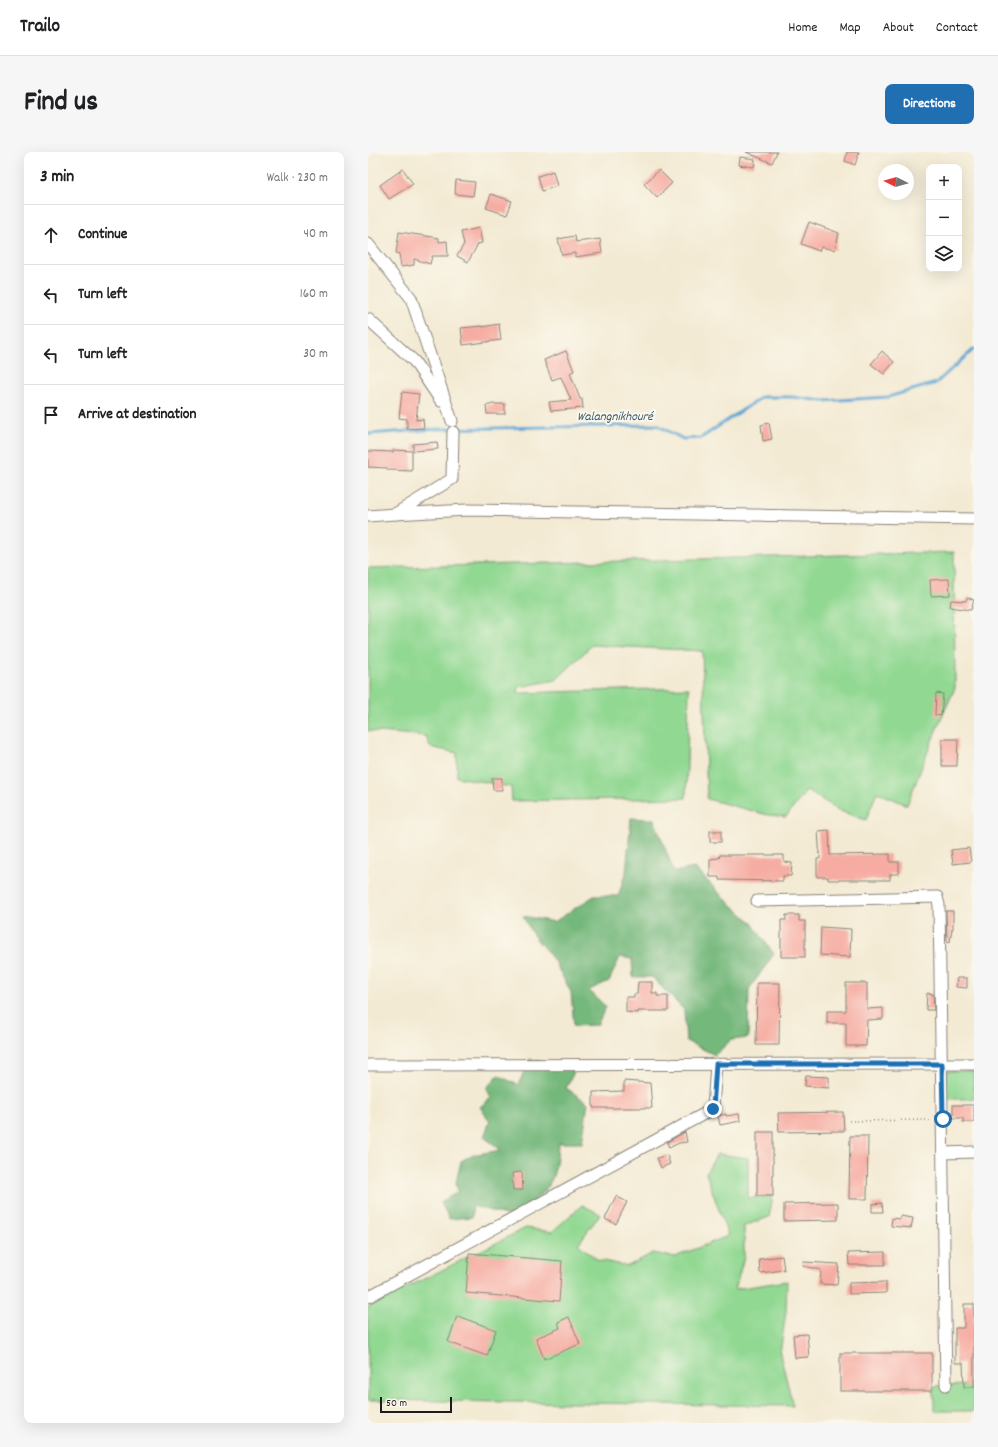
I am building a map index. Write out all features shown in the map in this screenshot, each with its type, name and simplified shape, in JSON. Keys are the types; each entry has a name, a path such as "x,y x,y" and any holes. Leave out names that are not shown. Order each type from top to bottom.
{"street":[{"path":"368,244 411,298 452,421 440,399 414,361 368,319"},
{"path":"395,514 452,479 453,432"},
{"path":"368,516 467,510 974,519"},
{"path":"757,901 937,897 939,905 942,1064 946,1385"},
{"path":"368,1297 713,1109 716,1064"},
{"path":"368,1065 974,1064"},
{"path":"943,1153 974,1152"}],"path":[{"path":"849,1121 943,1119"}],"green space":[{"path":"954,552 955,688 937,728 907,805 877,792 866,820 840,811 807,790 786,817 768,815 707,799 702,651 592,645 556,680 519,687 518,693 689,688 686,798 512,801 511,787 457,777 457,753 430,747 426,736 368,731 368,568"},
{"path":"631,818 654,819 674,872 695,868 724,898 751,922 774,954 749,989 748,1038 731,1040 715,1055 686,1041 684,1010 652,977 633,977 632,959 620,957 609,981 589,990 606,1007 597,1025 574,1026 571,992 553,959 533,935 523,916 554,922 594,896 618,896 626,874"},
{"path":"530,1059 575,1070 566,1088 588,1103 582,1143 558,1143 555,1170 547,1188 522,1209 509,1216 473,1206 472,1217 449,1219 441,1202 458,1192 456,1183 461,1161 472,1155 501,1150 484,1137 490,1121 480,1107 491,1098 487,1088 498,1075 518,1085"},
{"path":"945,1071 974,1071 974,1099 945,1099"},
{"path":"717,1154 748,1158 748,1198 773,1196 769,1217 744,1226 744,1257 735,1289 787,1281 786,1311 780,1354 793,1406 368,1400 368,1307 526,1228 552,1232 582,1205 600,1214 578,1244 598,1260 628,1266 653,1253 675,1257 728,1236 706,1173"},
{"path":"974,1385 974,1411 934,1411 934,1386"}],"building":[{"path":"746,152 777,152 772,163"},
{"path":"847,152 859,152 855,165 845,161"},
{"path":"740,157 755,159 754,167 739,165"},
{"path":"403,169 413,184 389,199 380,185"},
{"path":"659,170 672,183 657,198 644,184"},
{"path":"553,171 557,186 542,191 538,176"},
{"path":"456,180 475,182 473,196 455,194"},
{"path":"491,194 512,201 507,215 486,208"},
{"path":"809,222 839,233 835,250 821,247 819,251 801,244"},
{"path":"479,228 482,243 478,244 468,262 457,256 464,244 461,232"},
{"path":"399,232 439,238 439,242 447,241 448,256 432,256 430,264 414,259 414,265 401,267 399,254 396,253"},
{"path":"575,236 576,242 600,239 602,253 575,257 575,253 562,255 558,239"},
{"path":"499,324 501,340 463,345 461,328 482,327"},
{"path":"566,351 574,371 570,373 580,399 582,399 583,408 551,411 549,402 571,400 561,377 552,380 544,360"},
{"path":"882,351 894,362 884,374 871,364"},
{"path":"402,392 419,394 416,420 423,419 424,428 407,429 407,419 399,418"},
{"path":"493,404 505,404 505,414 487,414 486,406"},
{"path":"769,423 772,439 763,441 761,425"},
{"path":"437,442 438,449 413,451 413,444"},
{"path":"393,450 412,451 412,471 368,467 368,451 393,452"},
{"path":"949,579 950,595 931,596 930,580"},
{"path":"967,597 974,600 971,610 950,607 951,600 966,601"},
{"path":"936,693 943,694 941,716 935,715"},
{"path":"942,739 958,739 957,766 942,766"},
{"path":"492,778 502,778 502,790 493,790"},
{"path":"829,830 830,855 890,854 890,862 899,862 899,874 890,874 890,880 828,880 828,877 817,877 817,859 820,859 818,831"},
{"path":"710,831 721,831 721,842 710,842"},
{"path":"969,848 971,862 953,864 951,850"},
{"path":"720,855 784,855 784,862 792,863 791,876 783,876 783,881 719,880 719,877 710,877 710,859 719,858"},
{"path":"946,911 953,911 953,929 950,942 947,941"},
{"path":"786,915 799,915 799,921 805,921 805,957 781,957 781,920 786,920"},
{"path":"821,927 851,929 850,957 820,955"},
{"path":"957,978 967,978 967,988 956,987"},
{"path":"638,982 652,982 652,993 657,993 657,996 668,996 668,1011 638,1011 638,1013 626,1012 626,997 634,997 634,994 637,994"},
{"path":"757,983 780,983 779,1045 756,1045"},
{"path":"846,983 867,983 867,1009 883,1008 883,1019 867,1020 866,1046 846,1046 846,1023 827,1023 827,1011 846,1011"},
{"path":"927,993 933,994 934,1010 926,1010"},
{"path":"806,1076 829,1077 829,1088 805,1086"},
{"path":"624,1081 650,1083 652,1108 593,1108 593,1092 624,1091"},
{"path":"953,1105 974,1105 974,1122 963,1122 963,1118 953,1118"},
{"path":"843,1112 844,1131 779,1132 778,1113"},
{"path":"726,1114 726,1116 739,1114 740,1121 720,1125 718,1116"},
{"path":"685,1132 687,1142 679,1143 669,1148 667,1142"},
{"path":"757,1132 773,1132 773,1196 757,1196"},
{"path":"850,1136 868,1136 867,1199 849,1199"},
{"path":"667,1155 670,1164 661,1168 657,1158"},
{"path":"522,1172 523,1190 513,1190 512,1173"},
{"path":"616,1196 627,1202 616,1224 605,1219"},
{"path":"838,1203 838,1220 784,1221 784,1204"},
{"path":"882,1203 883,1212 872,1212 872,1204"},
{"path":"900,1216 913,1218 911,1228 891,1226 892,1218 900,1219"},
{"path":"885,1252 885,1265 849,1265 848,1253"},
{"path":"469,1253 562,1261 559,1301 466,1293"},
{"path":"782,1256 784,1270 760,1273 759,1259"},
{"path":"804,1262 839,1264 837,1285 820,1284 821,1270 803,1266"},
{"path":"886,1282 886,1293 849,1294 849,1283"},
{"path":"964,1304 974,1304 974,1387 964,1387 963,1363 955,1363 955,1328 964,1328"},
{"path":"457,1316 496,1330 487,1356 448,1342"},
{"path":"569,1317 580,1344 544,1359 536,1338 560,1328 558,1322"},
{"path":"807,1334 809,1357 795,1358 793,1335"},
{"path":"840,1353 932,1353 932,1391 840,1391"}],"waterway":[{"name":"Walangnikhouré","path":"368,434 438,429 657,425 683,439 701,438 762,397 792,397 823,401 888,397 936,383 974,349"}],"route":[{"path":"713,1109 716,1064 942,1064 943,1119"}]}
